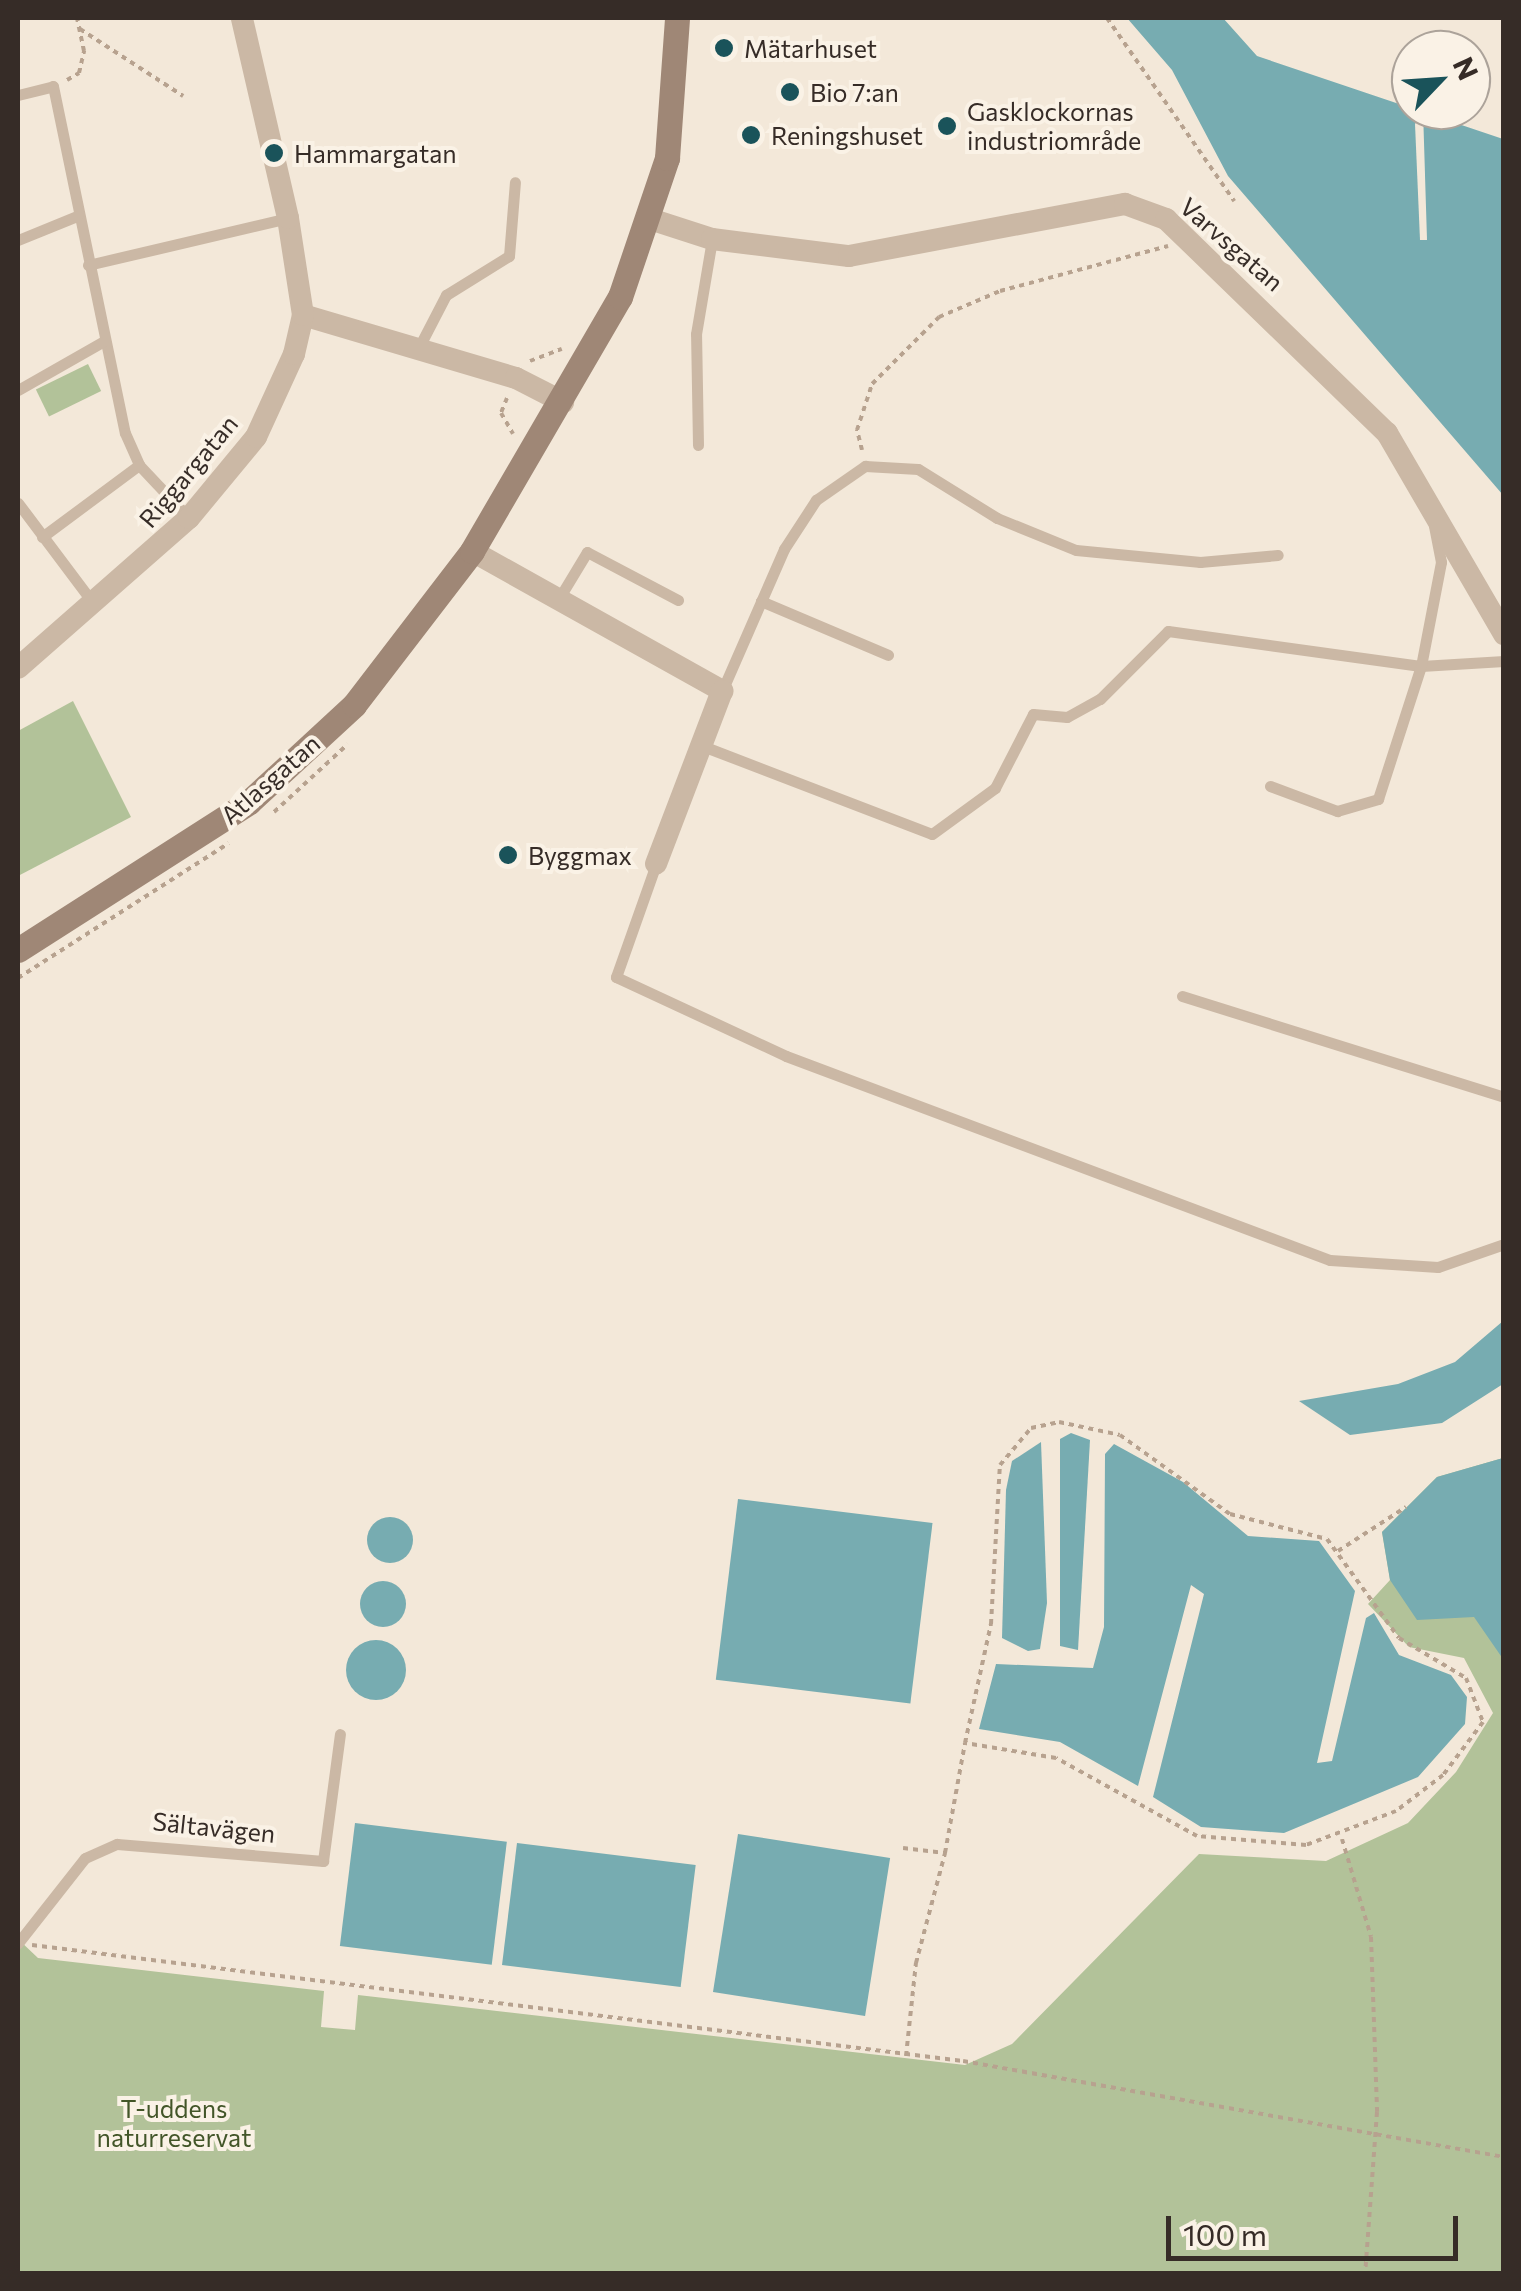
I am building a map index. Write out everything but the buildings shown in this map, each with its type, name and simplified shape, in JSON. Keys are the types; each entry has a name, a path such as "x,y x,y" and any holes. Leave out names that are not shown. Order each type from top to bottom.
{"street":[{"name":"Riggargatan","path":"18,668 96,607 189,518 256,437 303,315 288,218 242,18"},
{"name":"Atlasgatan","path":"18,950 250,802 354,705 472,551 563,402 650,219 678,90 677,18"},
{"name":"Varvsgatan","path":"650,219 712,239 849,256 1124,204 1186,239 1386,433 1429,498 1504,634"},
{"path":"303,315 418,349 563,402"},
{"path":"472,551 722,691 656,864"}],"lane":[{"path":"18,95 54,86 102,342 139,465 189,518"},
{"path":"418,349 446,294 509,256 515,182"},
{"path":"18,240 78,216"},
{"path":"88,266 288,218"},
{"path":"698,444 696,334 712,239"},
{"path":"18,390 102,342"},
{"path":"42,536 139,465"},
{"path":"722,691 761,601 816,500 865,466 918,469 997,518 1076,550 1200,562 1278,555"},
{"path":"1270,786 1337,811 1378,799 1420,666 1441,562 1429,498"},
{"path":"18,503 96,607"},
{"path":"558,600 587,552 678,600"},
{"path":"761,601 888,654"},
{"path":"700,745 932,834 995,788 1033,714 1067,717 1100,699 1168,631 1420,666 1504,661"},
{"path":"656,864 616,976 786,1056 1330,1260 1438,1267 1504,1244"},
{"path":"1182,996 1504,1097"},
{"name":"Sältavägen","path":"19,1941 85,1858 117,1844 324,1860 340,1734"}],"path":[{"path":"54,86 79,74 77,18"},
{"path":"1107,18 1234,200"},
{"path":"80,29 183,96"},
{"path":"865,466 857,430 872,384 940,317 1186,239"},
{"path":"906,2056 916,1963 945,1853 964,1742 991,1624 1000,1465 1031,1428 1087,1424 1160,1458 1230,1514 1308,1530 1338,1550 1398,1638 1466,1678 1484,1722 1443,1775 1342,1838 1306,1845 1197,1836 1056,1758 964,1742"},
{"path":"1338,1550 1406,1508"},
{"path":"1342,1838 1371,1937 1376,2132 1365,2274"},
{"path":"903,1848 945,1853"},
{"path":"19,1941 42,1951 906,2056 1376,2132 1504,2157"}],"green space":[{"path":"88,364 101,391 49,416 36,389"},
{"path":"73,701 131,817 18,876 18,731"},
{"name":"T-uddens naturreservat","path":"1503,1458 1503,2273 18,2273 18,1939 38,1958 324,1991 321,2027 355,2030 358,1995 965,2065 1012,2044 1199,1854 1326,1861 1408,1823 1456,1772 1493,1713 1464,1658 1409,1647 1368,1604 1390,1580 1382,1532 1437,1477"}],"water":[{"path":"1127,18 1223,18 1257,56 1391,101 1391,130 1476,130 1503,139 1503,495 1228,176 1172,70"},
{"path":"1503,1321 1503,1384 1442,1423 1350,1435 1299,1401 1398,1384 1455,1362"},
{"path":"1071,1433 1090,1440 1078,1650 1060,1646 1060,1439"},
{"path":"1041,1442 1047,1603 1040,1649 1028,1651 1002,1638 1006,1490 1012,1461"},
{"path":"1114,1444 1183,1482 1248,1536 1319,1541 1355,1591 1317,1763 1332,1761 1366,1618 1374,1613 1399,1655 1451,1675 1467,1697 1465,1724 1418,1777 1284,1833 1201,1827 1153,1797 1204,1594 1191,1585 1138,1786 1060,1742 979,1729 996,1664 1093,1668 1104,1627 1105,1454"},
{"path":"1504,1458 1503,1659 1474,1617 1417,1620 1390,1580 1382,1532 1437,1477"},
{"path":"738,1499 933,1523 910,1704 716,1680"},
{"path":"390,1517 406,1524 413,1540 406,1556 390,1563 374,1556 367,1540 374,1524"},
{"path":"383,1581 399,1588 406,1604 399,1620 383,1627 367,1620 360,1604 367,1588"},
{"path":"376,1640 397,1649 406,1670 397,1691 376,1700 355,1691 346,1670 355,1649"},
{"path":"355,1823 507,1842 492,1965 340,1946"},
{"path":"738,1834 890,1858 865,2016 713,1992"},
{"path":"517,1843 696,1865 681,1987 502,1965"}],"pier":[{"path":"1415,130 1424,130 1427,240 1420,240"}],"place":[{"name":"Mätarhuset","path":"724,48"},
{"name":"Bio 7:an","path":"790,92"},
{"name":"Gasklockornas industriområde","path":"947,126"},
{"name":"Reningshuset","path":"751,135"},
{"name":"Hammargatan","path":"274,153"},
{"name":"Byggmax","path":"508,855"}]}
